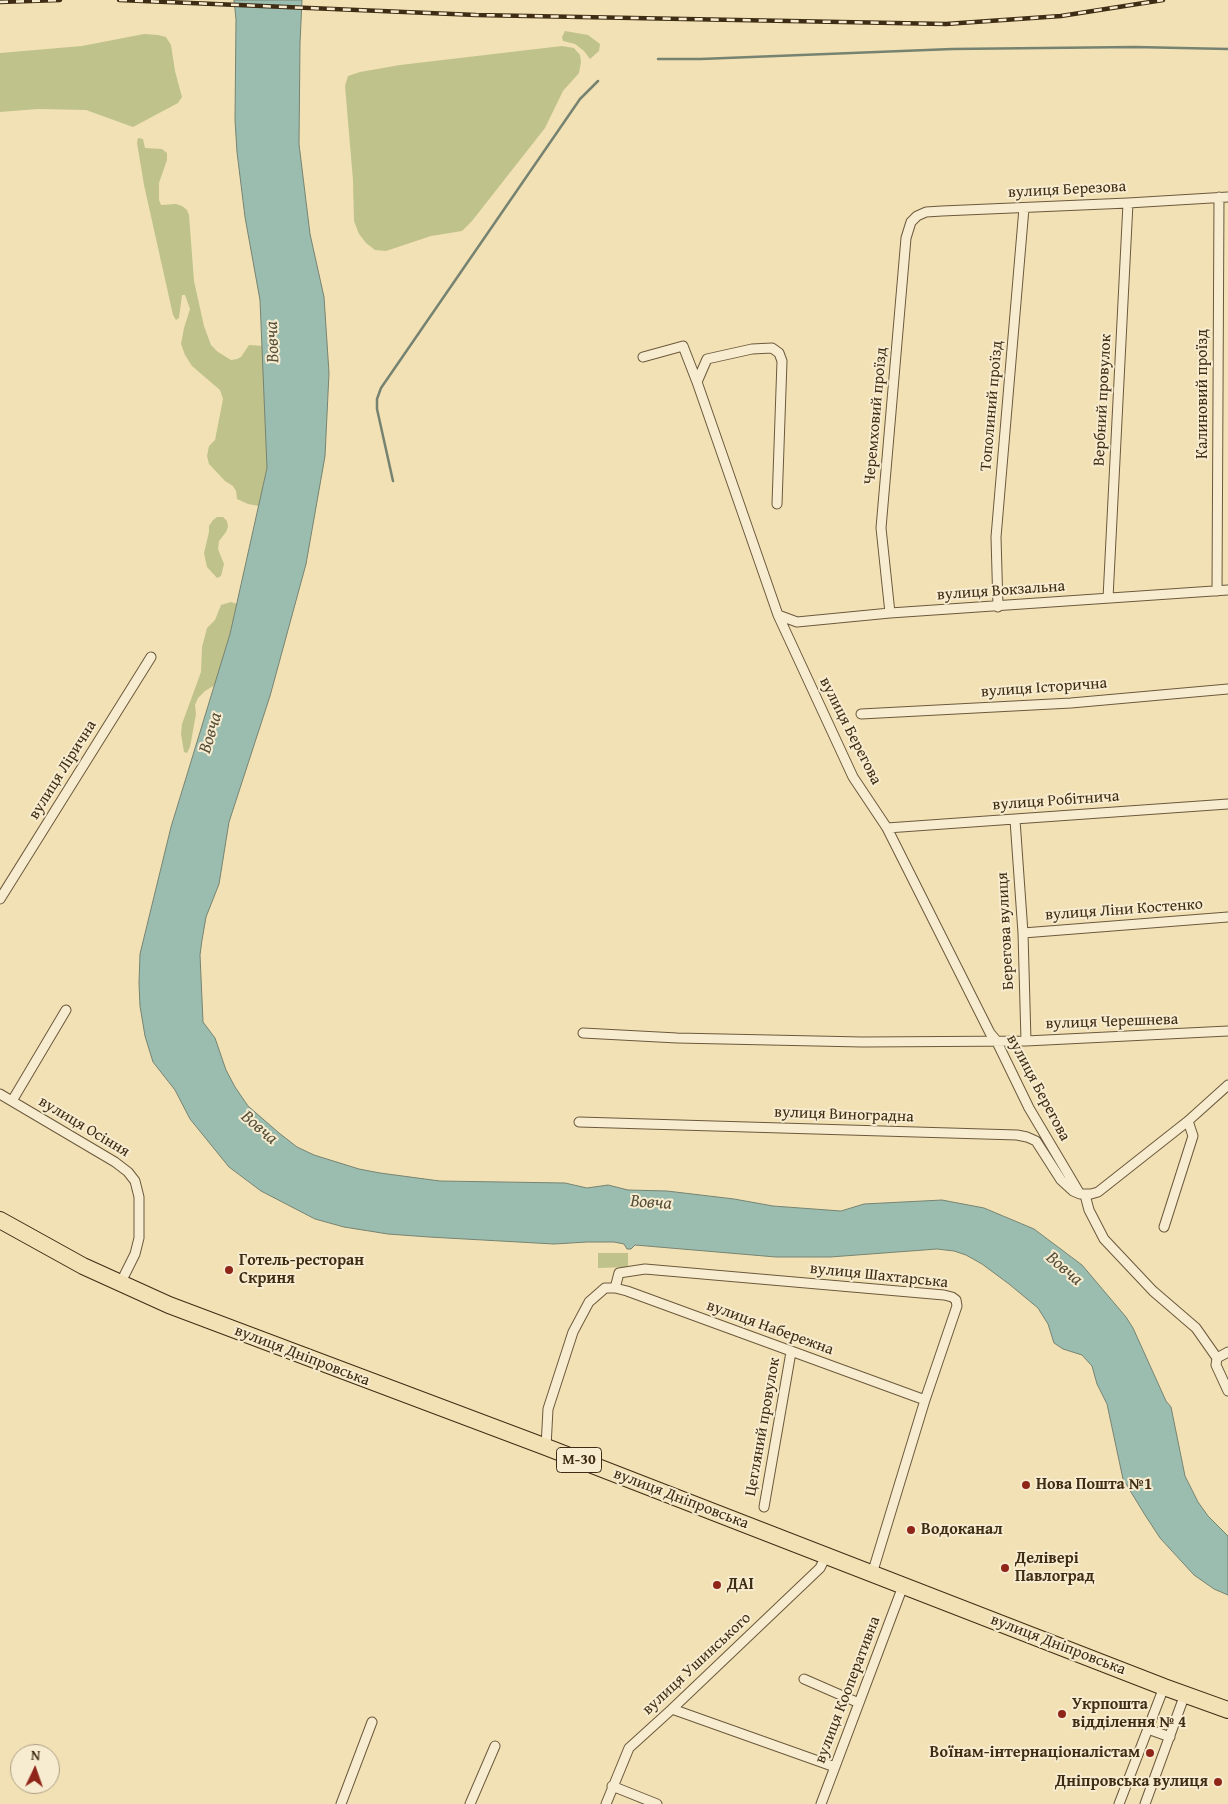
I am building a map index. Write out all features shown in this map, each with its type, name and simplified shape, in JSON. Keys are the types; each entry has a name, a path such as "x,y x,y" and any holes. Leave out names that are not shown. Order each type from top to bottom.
{"highway":[{"name":"вулиця Дніпровська","path":"0,1220 83,1266 120,1284 214,1323 546,1447 1164,1687 1228,1710"}],"street":[{"name":"вулиця Березова","path":"911,222 917,216 926,212 1223,197"},
{"name":"Калиновий проїзд","path":"1217,591 1223,197"},
{"name":"Вербний провулок","path":"1108,598 1128,203"},
{"name":"Тополиний проїзд","path":"998,606 996,536 1024,208"},
{"name":"Черемховий проїзд","path":"890,613 881,528 906,238 911,222"},
{"name":"вулиця Берегова","path":"643,357 684,346 778,615 853,777 887,828 990,1033 996,1040 1028,1108 1083,1194 1104,1238 1154,1291 1196,1328 1217,1358 1216,1365 1228,1391"},
{"path":"697,382 707,358 752,349 772,348 779,353 782,362 777,504"},
{"name":"вулиця Вокзальна","path":"778,615 797,622 890,613 1228,590"},
{"name":"вулиця Лірична","path":"0,899 151,657"},
{"name":"вулиця Історична","path":"862,714 1071,702 1228,690"},
{"name":"вулиця Робітнича","path":"887,828 1228,804"},
{"name":"Берегова вулиця","path":"1015,820 1023,933 1026,1041"},
{"name":"вулиця Ліни Костенко","path":"1023,933 1228,917"},
{"path":"12,1101 66,1010"},
{"name":"вулиця Черешнева","path":"996,1040 1026,1041 1228,1031"},
{"path":"583,1032 677,1038 854,1042 996,1040"},
{"path":"1083,1194 1098,1192 1188,1121 1228,1085"},
{"name":"вулиця Осіння","path":"0,1094 115,1162 128,1172 135,1181 139,1197 139,1238 135,1254 120,1284"},
{"path":"1164,1227 1194,1136 1188,1121"},
{"name":"вулиця Виноградна","path":"579,1122 1017,1135 1036,1141 1061,1180 1073,1191 1083,1194"},
{"name":"вулиця Шахтарська","path":"615,1288 618,1273 645,1268 952,1297 956,1300 957,1306 925,1400 872,1574"},
{"name":"вулиця Набережна","path":"546,1447 548,1410 573,1332 589,1302 605,1288 615,1288 925,1400"},
{"name":"Цегляний провулок","path":"764,1507 791,1352"},
{"path":"1217,1358 1228,1352"},
{"name":"вулиця Ушинського","path":"606,1804 629,1748 820,1568 826,1556"},
{"name":"вулиця Кооперативна","path":"821,1804 903,1586"},
{"path":"804,1679 859,1703"},
{"path":"1119,1804 1164,1687"},
{"path":"1145,1804 1185,1694"},
{"path":"672,1709 835,1767"},
{"path":"341,1804 372,1722"},
{"path":"1148,1729 1170,1738"},
{"path":"470,1804 495,1746"},
{"path":"612,1786 658,1804"}],"green space":[{"path":"565,31 588,35 600,44 599,51 590,59 575,44 563,41 562,37"},
{"path":"144,34 166,37 171,45 182,97 178,103 133,127 86,110 38,109 0,112 0,53 82,46"},
{"path":"562,46 574,48 580,55 579,73 563,91 545,128 472,221 462,231 431,236 386,251 375,250 366,243 359,234 354,221 353,180 345,86 348,76 400,65"},
{"path":"138,138 143,139 145,148 162,149 167,153 167,160 159,183 159,200 161,205 176,204 182,206 189,215 194,281 204,326 211,345 231,360 241,357 249,345 263,346 267,468 259,506 237,499 233,486 225,481 209,464 207,456 209,446 215,440 223,399 220,390 192,366 181,344 190,309 185,295 182,295 179,318 176,320 173,315 144,185 137,143"},
{"path":"217,517 223,517 227,521 228,527 219,541 218,549 224,564 221,576 217,578 207,567 204,553 209,526"},
{"path":"231,602 237,604 230,634 215,685 198,698 195,705 196,714 190,747 187,753 184,752 181,734 182,724 201,672 202,647 207,628 215,620 221,605"},
{"path":"598,1253 628,1253 628,1267 598,1268"}],"water":[{"name":"Вовча","path":"234,0 302,0 299,144 310,234 324,297 329,373 325,456 306,564 270,696 229,822 219,884 206,917 200,955 203,1022 215,1038 226,1070 235,1087 248,1106 297,1147 314,1155 359,1169 380,1173 440,1181 565,1183 587,1188 608,1185 628,1190 667,1191 773,1206 841,1211 864,1204 942,1200 984,1208 1034,1229 1082,1265 1133,1328 1166,1401 1171,1407 1185,1476 1198,1502 1208,1516 1228,1536 1228,1595 1214,1589 1194,1575 1160,1538 1123,1479 1107,1404 1097,1384 1092,1366 1082,1355 1063,1349 1054,1343 1048,1324 1038,1308 982,1264 966,1255 937,1249 830,1257 776,1257 635,1245 631,1249 627,1249 624,1244 614,1242 554,1244 429,1237 388,1234 344,1227 315,1219 261,1191 229,1167 190,1119 175,1090 153,1062 145,1036 140,1006 140,954 171,827 230,634 267,468 260,300 245,217 237,152 235,120 236,19"}],"waterway":[{"path":"658,59 952,49 1135,47 1228,49"},
{"path":"393,481 377,409 377,399 381,388 580,99 598,81"}],"railway":[{"path":"0,2 60,0"},
{"path":"119,0 476,15 946,24 1061,16 1163,0"}],"place":[{"name":"Готель-ресторан Скриня","path":"229,1270"},
{"name":"Нова Пошта №1","path":"1026,1485"},
{"name":"Водоканал","path":"911,1530"},
{"name":"Делівері Павлоград","path":"1005,1568"},
{"name":"ДАІ","path":"717,1585"},
{"name":"Укрпошта відділення № 4","path":"1062,1714"},
{"name":"Воїнам-інтернаціоналістам","path":"1150,1753"},
{"name":"Дніпровська вулиця","path":"1218,1782"}]}
